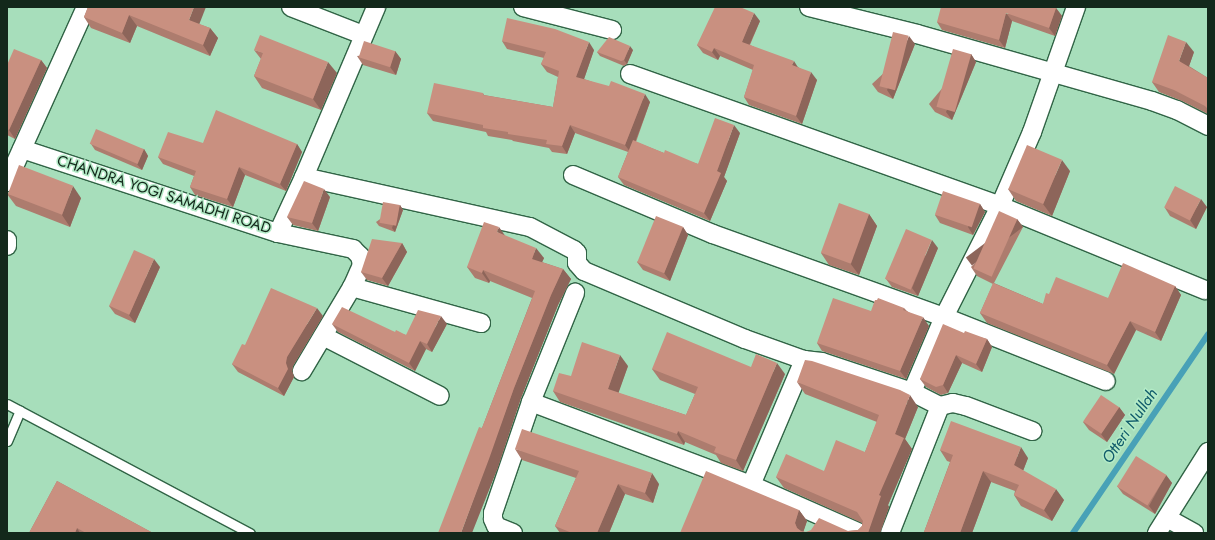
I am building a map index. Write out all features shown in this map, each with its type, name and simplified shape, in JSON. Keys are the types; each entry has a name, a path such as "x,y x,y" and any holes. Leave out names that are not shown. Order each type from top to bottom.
{"street":[{"path":"7,182 86,7"},
{"path":"291,7 363,35"},
{"name":"CHANDRA YOGI SAMADHI ROAD","path":"22,149 278,233 304,177 376,7"},
{"path":"523,7 612,30"},
{"path":"809,7 917,34 1152,101 1177,110 1208,126"},
{"path":"912,392 944,317 1000,206 1032,132 1076,7"},
{"path":"630,74 1000,206 1205,290"},
{"path":"573,175 713,234 944,317 1106,381"},
{"path":"304,177 530,227 577,252 577,263 584,271 745,339 804,360 822,362 912,392 940,406 953,403 966,406 1032,431"},
{"path":"278,233 353,249 360,256 362,265 352,287 302,371"},
{"path":"7,240 7,246"},
{"path":"352,287 481,323"},
{"path":"513,533 496,526 493,520 493,513 531,402 575,293"},
{"path":"323,336 440,396"},
{"path":"751,485 804,360"},
{"path":"531,402 751,485 820,517 860,533"},
{"path":"890,533 940,406"},
{"path":"1157,533 1207,454"},
{"path":"813,533 820,517"},
{"path":"1166,518 1194,533"}],"lane":[{"path":"7,404 250,533"},
{"path":"7,441 20,411"}],"building":[{"path":"88,7 194,7 189,20 210,28 203,45 129,15 122,33 84,17"},
{"path":"715,7 740,7 754,13 742,42 794,61 792,65 811,72 796,116 744,97 754,65 714,48 712,52 697,45"},
{"path":"941,7 1056,8 1049,28 1006,13 999,40 937,22"},
{"path":"507,18 555,29 589,42 576,77 609,86 611,81 645,94 625,145 570,125 562,146 546,144 547,140 508,134 508,132 483,128 483,125 427,113 434,83 483,93 483,95 553,107 559,71 541,64 546,52 502,41"},
{"path":"893,32 909,36 895,90 879,86"},
{"path":"260,35 328,62 313,99 254,76 263,53 254,50"},
{"path":"1168,35 1186,42 1179,61 1208,78 1208,109 1174,90 1152,82"},
{"path":"609,37 630,46 624,60 621,61 597,52"},
{"path":"364,41 395,51 390,67 359,57"},
{"path":"14,49 41,60 9,130 7,129 7,65"},
{"path":"953,49 971,54 955,112 936,107"},
{"path":"216,110 297,144 280,184 239,167 227,199 190,187 196,171 158,157 168,132 203,143"},
{"path":"715,118 734,125 717,171 721,173 704,213 618,177 633,140 664,153 665,150 698,164"},
{"path":"96,129 144,149 138,164 90,144"},
{"path":"1027,145 1062,160 1043,204 1008,189"},
{"path":"19,165 73,186 62,215 8,194"},
{"path":"304,181 324,189 312,223 287,217"},
{"path":"1175,186 1201,199 1190,221 1164,207"},
{"path":"943,191 980,204 972,227 935,215"},
{"path":"383,202 400,205 396,226 379,223"},
{"path":"839,203 869,214 851,264 821,253"},
{"path":"999,211 1017,219 992,277 973,269"},
{"path":"656,216 683,227 664,273 637,262"},
{"path":"484,222 499,227 497,232 536,248 532,259 563,269 514,388 461,533 438,533 479,427 482,428 535,291 483,270 482,273 467,267"},
{"path":"906,229 932,240 911,290 885,279"},
{"path":"372,239 402,243 382,278 361,272"},
{"path":"134,250 154,259 129,315 109,306"},
{"path":"1123,263 1175,286 1155,332 1130,321 1107,365 980,313 993,283 1043,304 1046,293 1049,294 1056,277 1108,298"},
{"path":"271,288 317,308 287,357 286,363 288,369 278,388 232,364 242,344 245,345"},
{"path":"833,298 871,311 875,300 878,298 904,308 903,310 923,317 900,371 817,343"},
{"path":"342,307 395,332 396,330 406,335 418,310 441,316 427,344 420,341 409,363 332,324"},
{"path":"943,324 964,333 965,331 987,339 976,364 956,355 943,385 936,387 920,379"},
{"path":"667,332 751,367 756,354 777,363 736,460 714,452 716,447 678,431 677,434 553,391 559,373 571,376 582,342 620,355 608,389 686,415 698,387 652,369"},
{"path":"805,360 900,390 910,395 895,434 904,438 879,495 881,496 868,533 680,533 706,471 799,510 795,523 797,528 801,531 806,532 811,530 819,518 848,531 858,530 862,526 863,521 857,512 776,477 786,454 824,471 836,440 865,452 879,415 797,382"},
{"path":"1101,395 1119,407 1101,434 1083,422"},
{"path":"951,421 1021,447 1014,465 1056,489 1044,510 1014,495 1019,485 983,471 960,533 924,532 953,455 940,450"},
{"path":"522,429 652,473 645,493 618,484 597,533 572,533 555,526 579,471 515,449"},
{"path":"1136,456 1167,475 1147,506 1117,487"},
{"path":"57,481 153,533 86,533 77,528 75,533 29,533"}],"waterway":[{"name":"Otteri Nullah","path":"1073,533 1208,334"}]}
